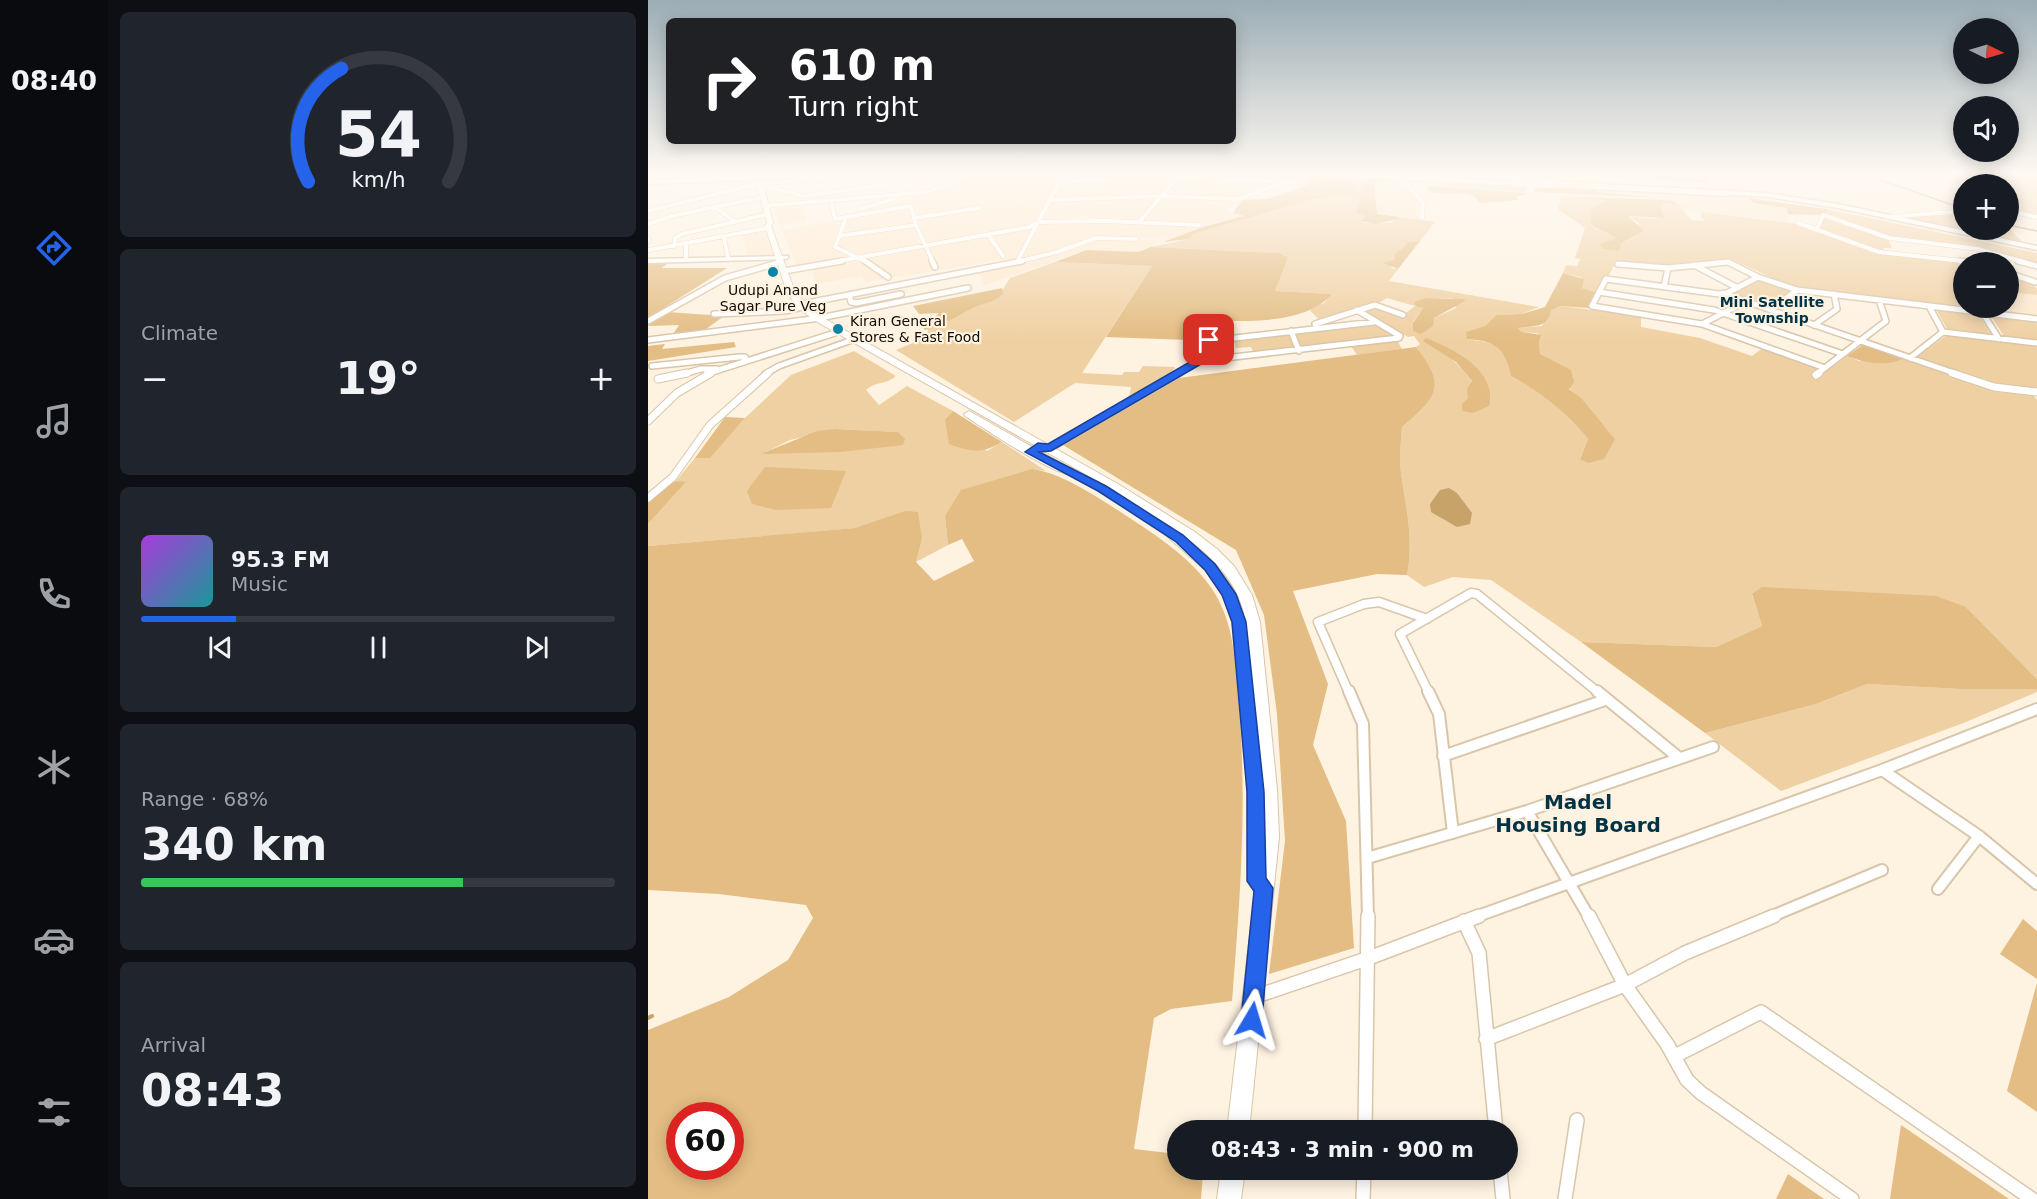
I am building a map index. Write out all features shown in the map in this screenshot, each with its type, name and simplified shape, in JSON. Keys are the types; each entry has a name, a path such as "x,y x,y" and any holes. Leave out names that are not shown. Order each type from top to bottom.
{"highway":[{"path":"1939,229 2037,249"},
{"path":"1943,229 2037,249"}],"main road":[{"path":"770,229 787,271 791,292 815,317 854,341 862,350 1043,451 1179,538 1210,567 1229,594 1239,622 1256,792 1257,881 1263,888 1254,997 1239,1120"},
{"path":"1229,1199 1232,1180"}],"street":[{"path":"674,246 675,237 704,229"},
{"path":"648,250 757,229"},
{"path":"842,229 837,248 861,258 888,276"},
{"path":"839,236 888,229"},
{"path":"918,229 935,267"},
{"path":"787,271 1021,229"},
{"path":"1017,262 1034,229"},
{"path":"1816,229 1879,252 1953,260"},
{"path":"1863,229 1889,238 1985,250 2037,266"},
{"path":"989,236 1003,256"},
{"path":"724,237 728,258"},
{"path":"714,314 785,311 849,295 1017,262 1096,238 1136,239"},
{"path":"1931,243 1940,259"},
{"path":"686,244 686,259"},
{"path":"656,249 651,261 728,258 782,259"},
{"path":"648,321 725,278 782,259"},
{"path":"1617,264 1668,268 1728,262 1758,277 1797,290 1953,309"},
{"path":"1693,265 1738,288"},
{"path":"1664,287 1668,268"},
{"path":"1725,294 1758,277"},
{"path":"2019,277 2036,283"},
{"path":"1825,368 1702,324 1592,306 1606,279 1725,294 1994,387 2036,393"},
{"path":"648,340 820,318 968,288"},
{"path":"1771,310 1797,290"},
{"path":"1599,292 1708,308 1843,354"},
{"path":"849,295 851,302 856,303 901,294"},
{"path":"1814,325 1837,309 1834,294"},
{"path":"1816,375 1887,319 1879,300"},
{"path":"1702,324 1747,302"},
{"path":"1294,331 1375,305 1403,315"},
{"path":"1929,306 1943,332"},
{"path":"1199,361 1399,338 1400,336 1357,310"},
{"path":"2019,317 2037,319"},
{"path":"1986,318 1999,339"},
{"path":"1209,340 1374,322"},
{"path":"1043,451 1199,361 1215,323"},
{"path":"1294,331 1299,351"},
{"path":"648,421 677,393 718,370 838,332"},
{"path":"1910,358 1943,332 2037,343"},
{"path":"648,498 673,477 710,424 762,376 779,366 854,341"},
{"path":"652,366 739,357 745,357 747,360"},
{"path":"658,379 696,369 718,370"},
{"path":"1453,833 1439,714 1400,634 1471,593 1477,594 1678,757"},
{"path":"1365,1120 1369,958 1363,724 1318,622 1364,604 1379,602 1427,619"},
{"path":"1443,756 1605,700"},
{"path":"1254,997 1572,884 1881,770 2006,719 2037,710"},
{"path":"1367,858 1527,811 1678,757 1713,747"},
{"path":"1881,770 1978,836 2037,884"},
{"path":"1527,811 1572,884 1625,985 1675,1056 1687,1080 1701,1093 1852,1199"},
{"path":"1938,889 1978,836"},
{"path":"1486,1039 1625,985 1685,953 1882,870"},
{"path":"1464,921 1479,952 1495,1120"},
{"path":"1675,1056 1761,1012 2032,1199"},
{"path":"1565,1199 1577,1120"},
{"path":"1363,1199 1364,1180"},
{"path":"1501,1180 1503,1199"}],"shaded area":[{"path":"839,229 833,248 855,258 797,267 782,230"},
{"path":"845,229 881,229 843,235"},
{"path":"895,229 915,229 921,247 863,257 838,246 842,237"},
{"path":"922,229 1018,229 1018,229 927,245"},
{"path":"1031,229 1018,257 866,282 862,276 816,284 812,269"},
{"path":"1039,229 1198,229 1171,239 1096,237 1052,253 1021,260"},
{"path":"1198,229 1210,229 1193,234 1189,239 1163,242"},
{"path":"1210,229 1430,229 1420,241 1408,244 1401,249 1391,268 1398,269 1389,281 1539,307 1521,314 1496,315 1485,326 1467,332 1467,339 1497,347 1505,357 1511,376 1553,404 1580,429 1588,439 1580,458 1615,439 1566,384 1552,362 1540,354 1539,341 1542,336 1537,333 1522,332 1518,328 1542,326 1551,310 1561,306 1641,316 1641,327 1700,338 1752,356 1763,348 1821,369 1813,375 1819,377 1847,356 1859,361 1904,358 1999,392 2033,395 2037,400 2037,679 1966,607 1752,595 1762,626 1716,647 1581,642 1491,580 1453,577 1424,587 1407,575 1410,549 1400,450 1402,427 1423,408 1434,391 1432,372 1416,347 1420,344 1414,336 1408,337 1361,311 1376,307 1402,316 1415,306 1387,298 1377,304 1320,321 1309,309 1324,303 1331,294 1275,291 1287,256 1278,253 1151,247 1189,239 1193,234","holes":["1425,298 1453,298 1456,308 1434,318 1413,322 1423,308 1414,302","1433,341 1464,359 1489,406 1474,384"]},
{"path":"1585,229 1611,233 1616,238 1599,244 1603,249 1617,251 1620,244 1636,236 1638,229 1812,229 1881,254 1953,262 1953,307 1790,286 1731,259 1663,267 1616,262 1608,277 1602,279 1596,292 1582,288 1581,277 1563,273 1566,265 1577,266 1580,259 1575,258"},
{"path":"1598,229 1642,229 1644,231 1620,244 1621,248 1617,251 1603,249 1599,244 1616,238"},
{"path":"1859,229 1888,239 1892,248 1883,248 1885,252 1878,251 1820,230"},
{"path":"1868,229 1922,229 1953,235 1953,240 1975,240 2037,253 2037,265 2019,260 2019,252 1993,252 1980,248 1892,237"},
{"path":"764,230 775,257 748,257 742,235"},
{"path":"1097,238 1167,241 1138,252 1087,250 985,285 978,272 1024,262"},
{"path":"1420,241 1398,269 1383,263 1394,260 1395,254 1409,242"},
{"path":"1151,247 1279,253 1288,257 1275,291 1332,294 1320,305 1287,317 1250,321 1198,320 1188,340 1106,337 1152,266 1055,262 1087,250 1138,252"},
{"path":"670,261 662,268 727,268 648,318 648,262"},
{"path":"1055,262 1152,266 1082,373 1122,375 1124,372 1139,372 1143,366 1175,367 1171,374 1129,398 1131,387 1075,383 1014,422 896,350 925,338 930,325 998,297 1010,278"},
{"path":"1563,273 1584,279 1582,288 1596,292 1589,308 1561,306 1551,310 1547,320 1543,323 1518,328 1522,332 1542,335 1539,341 1540,354 1571,370 1574,382 1569,389 1582,399 1615,439 1604,459 1588,463 1580,459 1588,439 1580,429 1552,404 1511,376 1506,358 1497,347 1467,339 1466,332 1485,326 1496,315 1521,314 1545,307"},
{"path":"2019,278 2031,282 2037,289 2037,295 2019,293"},
{"path":"1757,279 1793,292 1770,308 1730,294"},
{"path":"1002,288 1003,294 996,299 925,330 919,324 929,321 939,313 919,314 913,306"},
{"path":"2019,293 2037,295 2037,317 2019,315"},
{"path":"1425,298 1464,299 1465,301 1434,318 1433,326 1421,334 1413,331 1413,323 1423,308 1416,306 1414,302"},
{"path":"1936,309 1953,311 1953,318 1981,318 1993,337 1948,331"},
{"path":"668,312 724,316 702,332 672,336 679,325 648,326"},
{"path":"1992,318 2037,322 2037,342 2005,338"},
{"path":"1374,324 1395,336 1301,348 1294,332"},
{"path":"1289,333 1296,350 1254,354 1251,347 1236,348 1234,340"},
{"path":"1947,335 2037,345 2037,389 2001,386 1982,378 1977,380 1914,359"},
{"path":"1426,338 1461,355 1480,372 1487,382 1490,393 1489,406 1473,413 1462,411 1462,404 1468,398 1467,389 1472,381 1456,362 1423,341"},
{"path":"1397,340 1402,349 1357,355 1351,346"},
{"path":"734,342 736,347 648,361 648,346 665,344 662,349"},
{"path":"1864,344 1904,358 1898,361 1876,363 1847,356"},
{"path":"1416,347 1432,372 1435,382 1430,399 1402,427 1400,467 1410,549 1407,575 1377,574 1293,591 1328,684 1313,745 1346,821 1354,948 1269,974 1285,841 1277,714 1264,615 1236,550 1063,445 1179,378"},
{"path":"854,351 896,376 866,390 879,405 907,386 953,411 945,419 987,451 1002,442 1046,471 1032,469 945,516 948,545 916,562 922,539 906,511 856,528 648,546 648,524 685,483 676,481 695,458 710,457 745,418 791,375","holes":["835,429 898,432 762,454 790,440"]},
{"path":"953,411 1002,442 976,451 949,444 945,419"},
{"path":"725,417 745,418 710,458 695,458"},
{"path":"835,429 898,432 905,439 903,445 840,452 761,454 817,431"},
{"path":"765,467 846,471 831,508 776,510 752,504 747,491"},
{"path":"1032,469 1055,475 1092,494 1137,523 1185,559 1206,580 1226,617 1234,656 1241,735 1243,811 1232,1001 1171,1009 1154,1018 1134,1149 1167,1153 1167,1180 1202,1180 1201,1199 648,1199 648,1030 729,997 788,960 813,918 806,905 719,894 648,890 648,546 855,528 905,511 918,512 922,539 916,562 934,581 974,561 962,539 948,545 945,516 961,490"},
{"path":"676,481 686,482 648,524 648,496"},
{"path":"1449,488 1457,493 1472,513 1470,524 1457,527 1431,512 1430,504 1440,490"},
{"path":"1762,587 1936,596 1966,607 2037,679 2037,689 1961,689 1867,684 1816,704 1705,733 1581,642 1716,647 1762,626 1752,594"},
{"path":"1867,684 1961,689 2037,689 2037,692 1966,722 1781,791 1705,733 1816,704"},
{"path":"2023,919 2037,931 2037,979 2000,954"},
{"path":"2037,983 2037,1112 2007,1091"},
{"path":"1901,1125 2009,1199 1890,1199"},
{"path":"1788,1174 1824,1199 1776,1199"}],"waterway":[{"path":"2027,229 2037,231"},
{"path":"648,1018 652,1016"}],"place":[{"name":"Udupi Anand Sagar Pure Veg","path":"773,272"},
{"name":"Kiran General Stores & Fast Food","path":"838,329"}],"district":[{"name":"Mini Satellite Township","path":"1772,310"},
{"name":"Madel Housing Board","path":"1578,814"}],"route":[{"path":"1209,340 1199,361 1048,449 1042,445 1030,452 1102,488 1179,538 1210,567 1229,594 1239,622 1256,792 1257,881 1263,888 1252,1020"}]}
